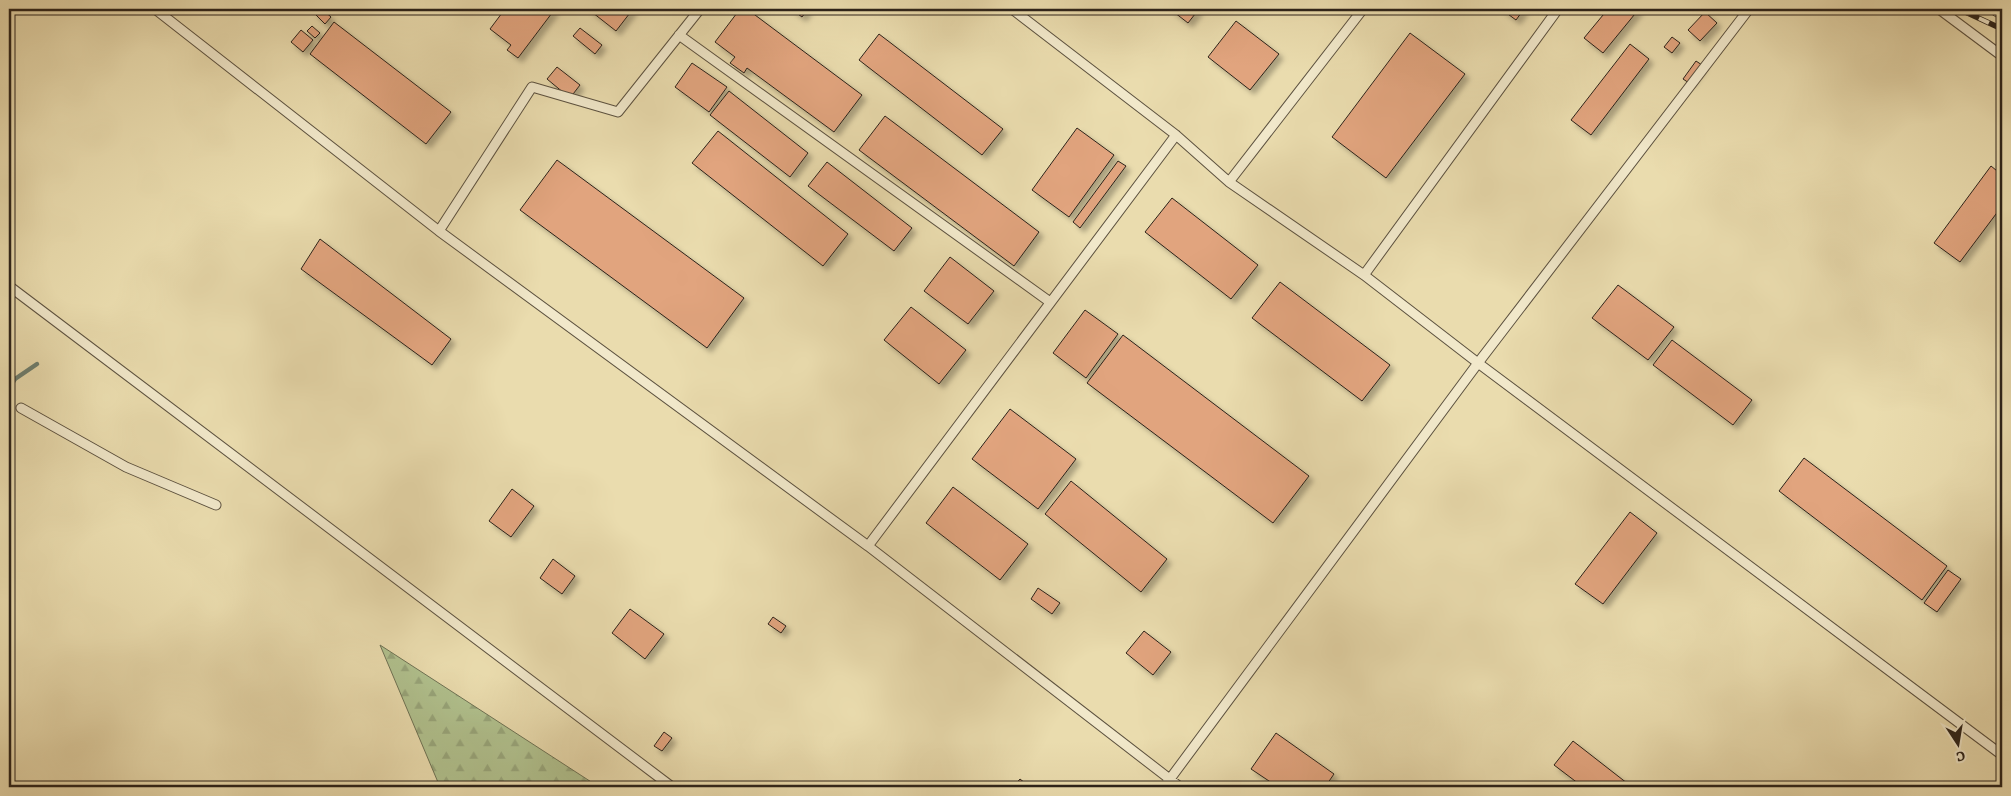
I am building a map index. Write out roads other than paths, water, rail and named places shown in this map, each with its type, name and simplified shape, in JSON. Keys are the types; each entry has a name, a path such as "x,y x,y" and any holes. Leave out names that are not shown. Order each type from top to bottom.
{"lane":[{"path":"155,9 439,231 868,546 1180,787"},
{"path":"439,231 532,87 618,112 700,9"},
{"path":"1012,9 1176,136 1229,182 1364,275 1478,363 2002,755"},
{"path":"1229,182 1362,9"},
{"path":"1364,275 1558,9"},
{"path":"1164,787 1478,363 1749,9"},
{"path":"1939,9 2002,56"},
{"path":"679,35 1050,302"},
{"path":"868,546 1176,136"},
{"path":"9,286 672,787"},
{"path":"21,408 126,467 216,505"}],"waterway":[{"path":"9,388 15,379 37,364"}],"railway":[{"path":"1959,9 2002,29"},
{"path":"1988,9 2002,18"}]}
